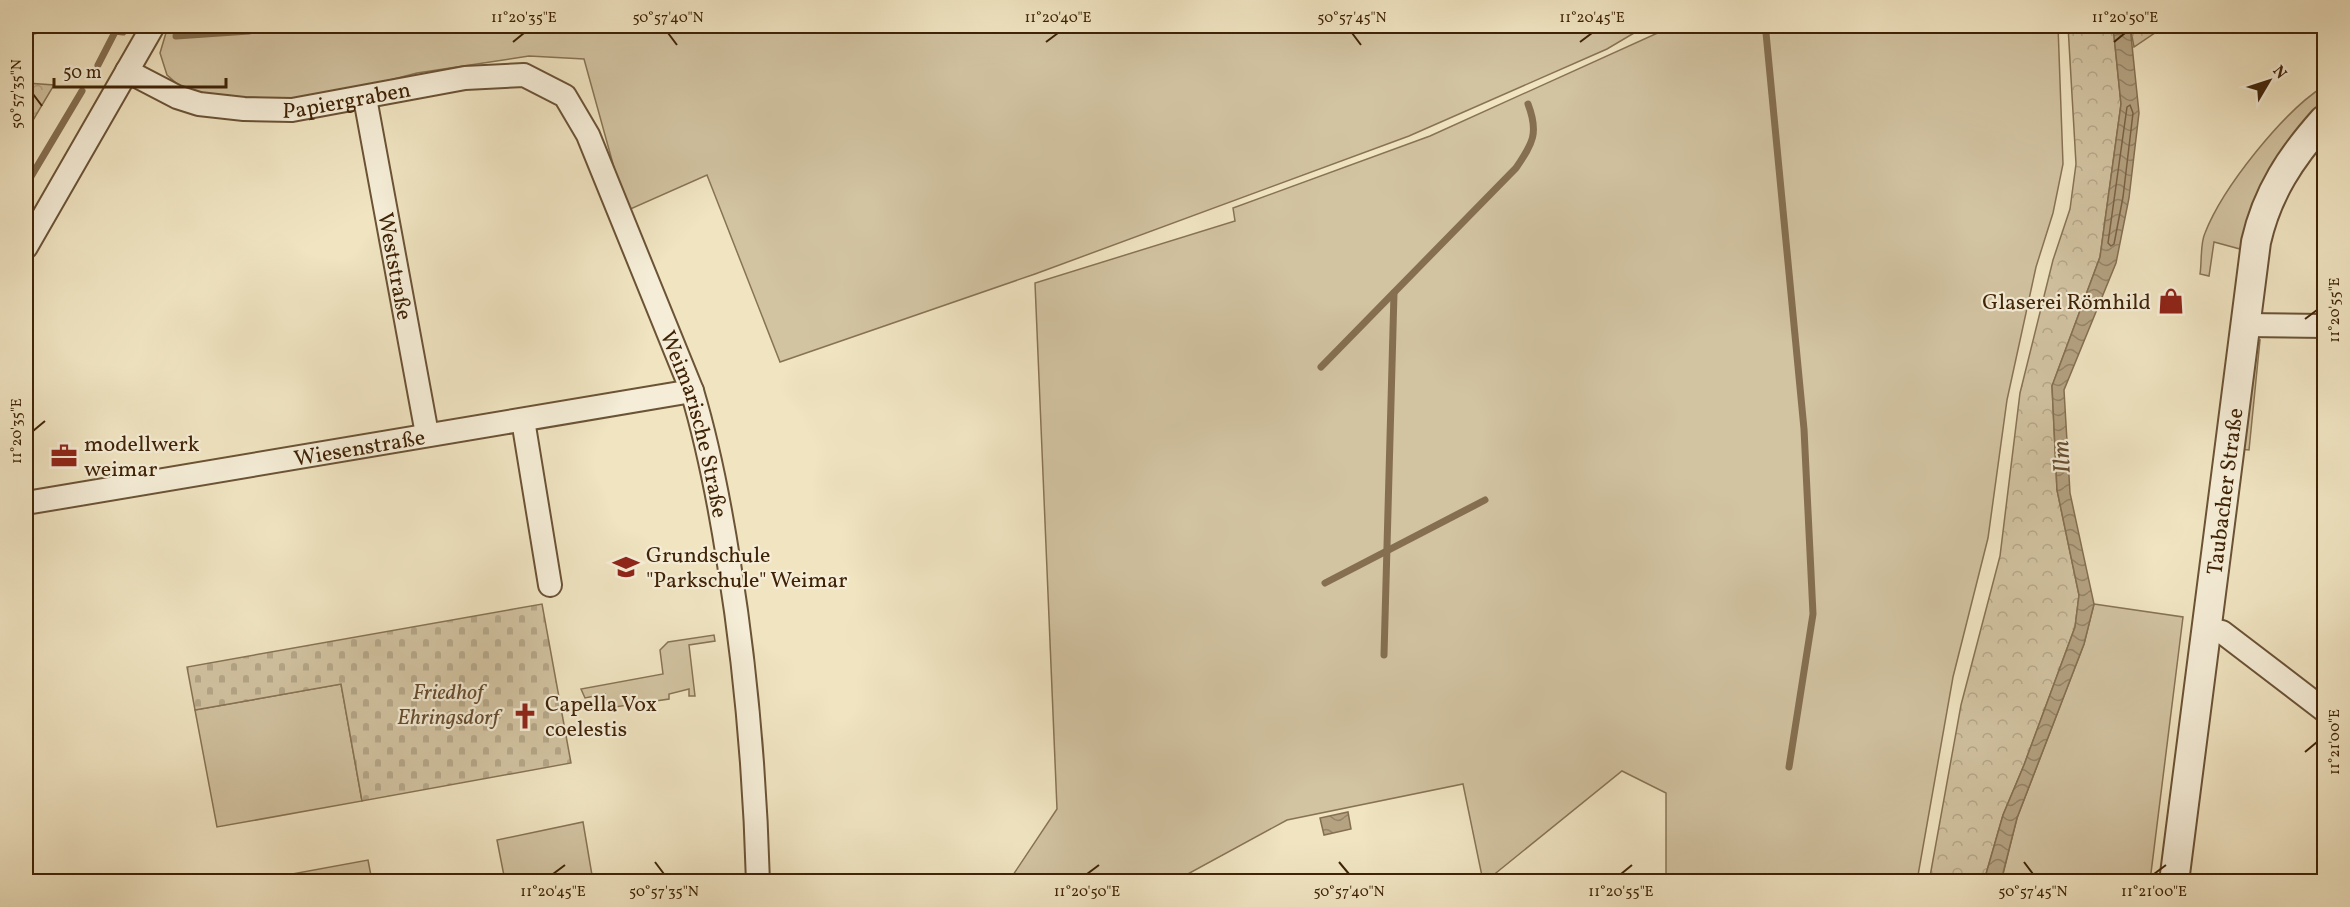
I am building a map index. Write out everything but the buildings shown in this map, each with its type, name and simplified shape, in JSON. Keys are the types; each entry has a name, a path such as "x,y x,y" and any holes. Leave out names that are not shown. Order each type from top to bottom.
{"street":[{"path":"26,247 153,26"},
{"name":"Papiergraben","path":"128,71 177,97 199,104 244,109 292,110 465,78 524,75 565,96"},
{"name":"Weimarische Straße","path":"565,96 588,135 692,391 705,433 746,680 758,882"},
{"name":"Weststraße","path":"365,98 427,434"},
{"name":"Taubacher Straße","path":"2174,882 2256,242 2270,195 2286,167 2325,120"},
{"path":"2245,325 2325,326"},
{"name":"Wiesenstraße","path":"26,504 427,434 692,391"},
{"path":"523,420 550,585"},
{"path":"2206,628 2222,632 2325,710"}],"green space":[{"path":"168,26 1646,26 1607,49 1409,136 1035,274 780,362 707,175 626,211 584,59 529,56 417,73 367,86 290,99 218,96 182,88 167,75 160,53"},
{"path":"1673,26 2058,26 2063,164 2053,213 2036,267 2007,400 1988,538 1953,677 1917,881 1666,881 1666,793 1622,771 1486,881 1483,881 1463,784 1287,820 1175,881 1009,881 1057,809 1035,283 1235,221 1233,208 1430,136"},
{"path":"2068,26 2113,26 2121,104 2100,257 2052,386 2057,490 2079,595 2075,627 2003,815 1984,881 1929,882 1961,705 2000,556 2020,393 2053,260 2070,209 2076,164"},
{"path":"2130,26 2162,26 2162,28 2134,47"},
{"path":"26,83 54,85 26,132"},
{"path":"2324,86 2324,102 2307,122 2252,211 2240,249 2214,242 2209,276 2200,274 2203,237 2225,194 2273,132 2291,113"},
{"path":"2260,340 2249,450 2239,449 2256,341"},
{"name":"Friedhof Ehringsdorf","path":"542,604 571,763 362,801 341,684 195,710 187,667"},
{"path":"2094,604 2183,617 2150,881 2001,882 2017,818 2084,644"},
{"path":"714,635 715,641 689,645 695,696 689,696 689,689 669,694 669,699 608,708 605,694 585,698 581,689 663,674 660,650 668,642"},
{"path":"341,684 362,801 217,827 195,710"},
{"path":"583,822 593,881 505,881 497,840"},
{"path":"368,860 372,881 254,881"}],"water":[{"name":"Ilm","path":"2113,26 2130,26 2139,113 2129,198 2116,263 2064,390 2070,493 2094,604 2084,644 2017,818 2001,881 1984,881 2003,815 2075,627 2079,595 2057,490 2052,386 2100,257 2121,104"},
{"path":"1348,812 1351,829 1324,835 1320,818"}],"waterway":[{"path":"71,26 123,32"},
{"path":"26,33 42,29"},
{"path":"176,36 249,31"},
{"path":"98,65 115,32"},
{"path":"1766,33 1804,429 1813,614 1789,767"},
{"path":"26,185 82,91"},
{"path":"1321,367 1516,168 1527,152 1534,130 1528,104"},
{"path":"1384,655 1394,293"},
{"path":"1325,583 1485,500"}],"place":[{"name":"Glaserei Römhild","path":"2171,301"},
{"name":"modellwerk weimar","path":"64,456"},
{"name":"Grundschule \"Parkschule\" Weimar","path":"626,567"},
{"name":"Capella Vox coelestis","path":"525,716"}]}
